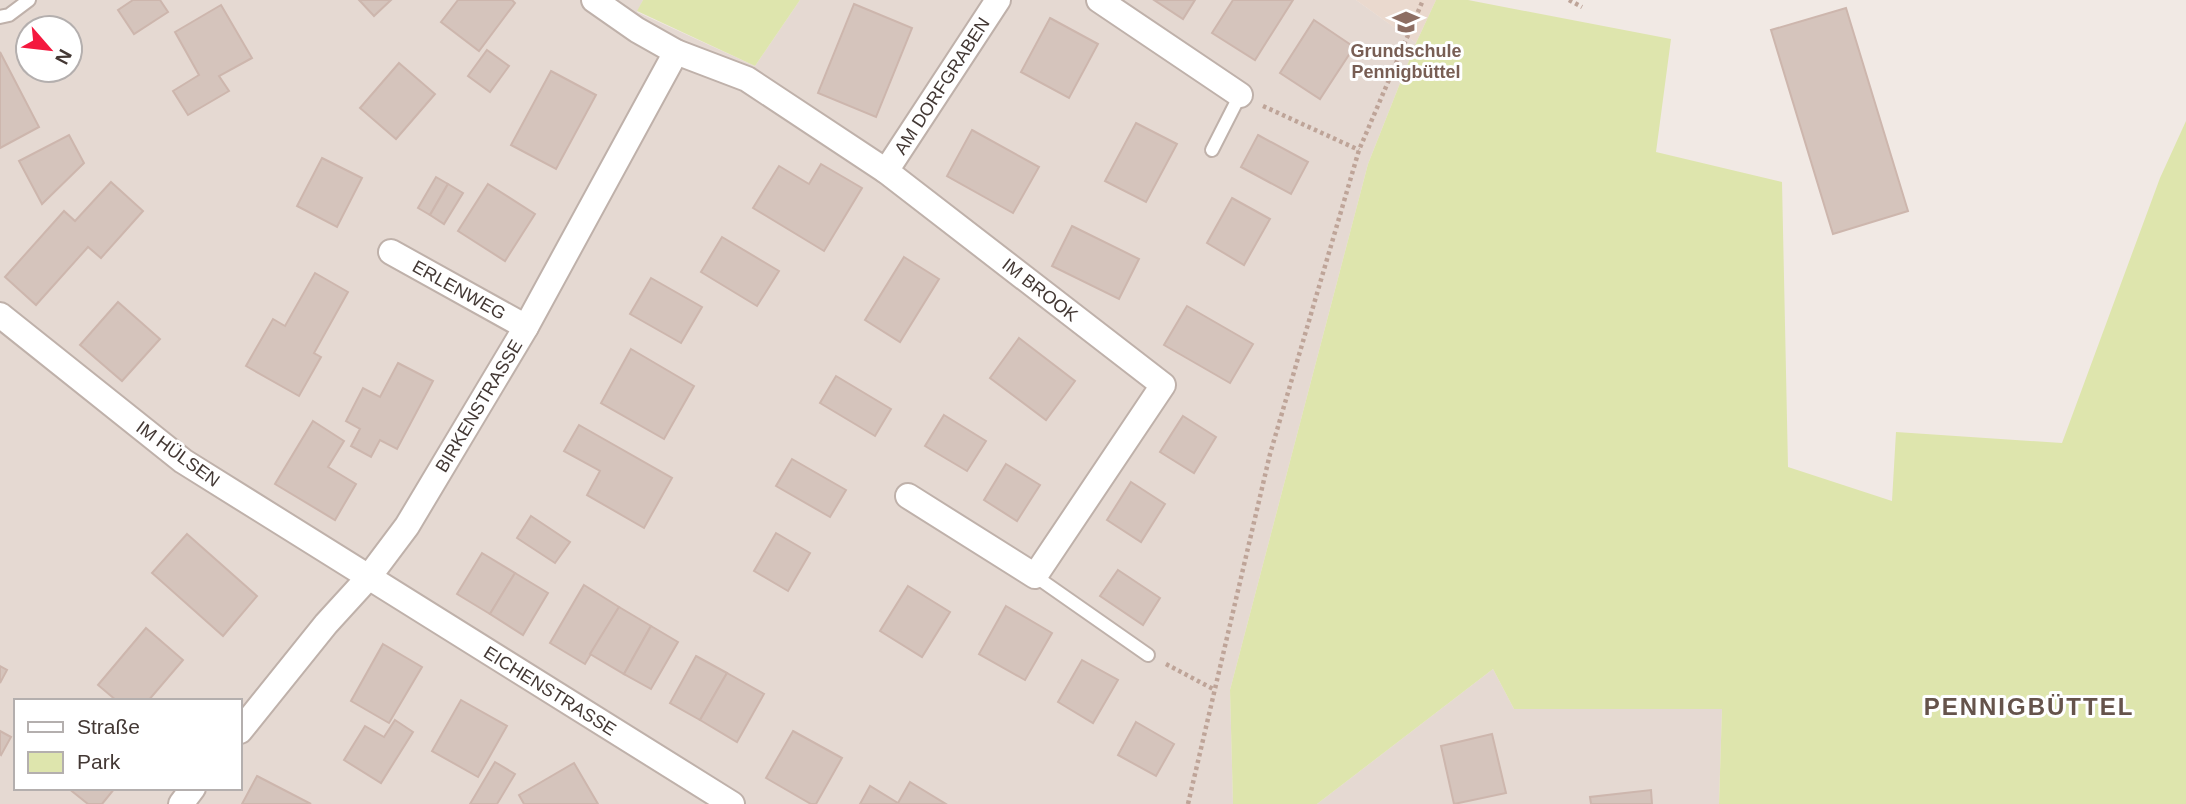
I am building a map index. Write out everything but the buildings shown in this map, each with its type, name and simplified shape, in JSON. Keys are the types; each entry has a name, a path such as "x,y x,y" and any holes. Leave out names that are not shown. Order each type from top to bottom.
{"street":[{"name":"IM BROOK","path":"594,0 637,30 676,52 747,79 886,171 1163,385 1035,576"},
{"name":"AM DORFGRABEN","path":"886,171 998,0"},
{"path":"1099,0 1240,95"},
{"name":"BIRKENSTRASSE","path":"242,729 326,624 368,578 407,526 526,327 676,52"},
{"name":"ERLENWEG","path":"391,252 526,327"},
{"name":"IM HÜLSEN","path":"0,315 183,461 368,578"},
{"path":"908,496 1035,576"},
{"name":"EICHENSTRASSE","path":"368,578 732,804"},
{"path":"181,804 192,790"}],"lane":[{"path":"0,17 9,15 29,0"},
{"path":"1212,150 1240,95"},
{"path":"1035,576 1148,655"}],"path":[{"path":"1188,804 1270,453 1359,150 1423,0"},
{"path":"1569,0 1582,7"},
{"path":"1240,95 1359,150"},
{"path":"1148,655 1215,690"}],"shaded area":[{"path":"0,0 643,0 637,12 755,66 800,0 1356,0 1416,43 1368,164 1230,690 1233,804 0,804"},
{"name":"Grundschule Pennigbüttel","path":"1356,0 1436,0 1416,43"},
{"path":"1493,669 1514,709 1722,709 1719,804 1317,804"}],"green space":[{"path":"643,0 800,0 755,66 637,11"},
{"path":"1436,0 1468,0 1671,39 1656,152 1782,182 1788,467 1892,501 1896,432 2062,443 2160,178 2186,121 2186,804 1719,804 1722,709 1514,709 1493,669 1317,804 1233,804 1230,690 1368,164"}],"place":[{"name":"Grundschule Pennigbüttel","path":"1406,22"}],"district":[{"name":"PENNIGBÜTTEL","path":"2029,706"}]}
